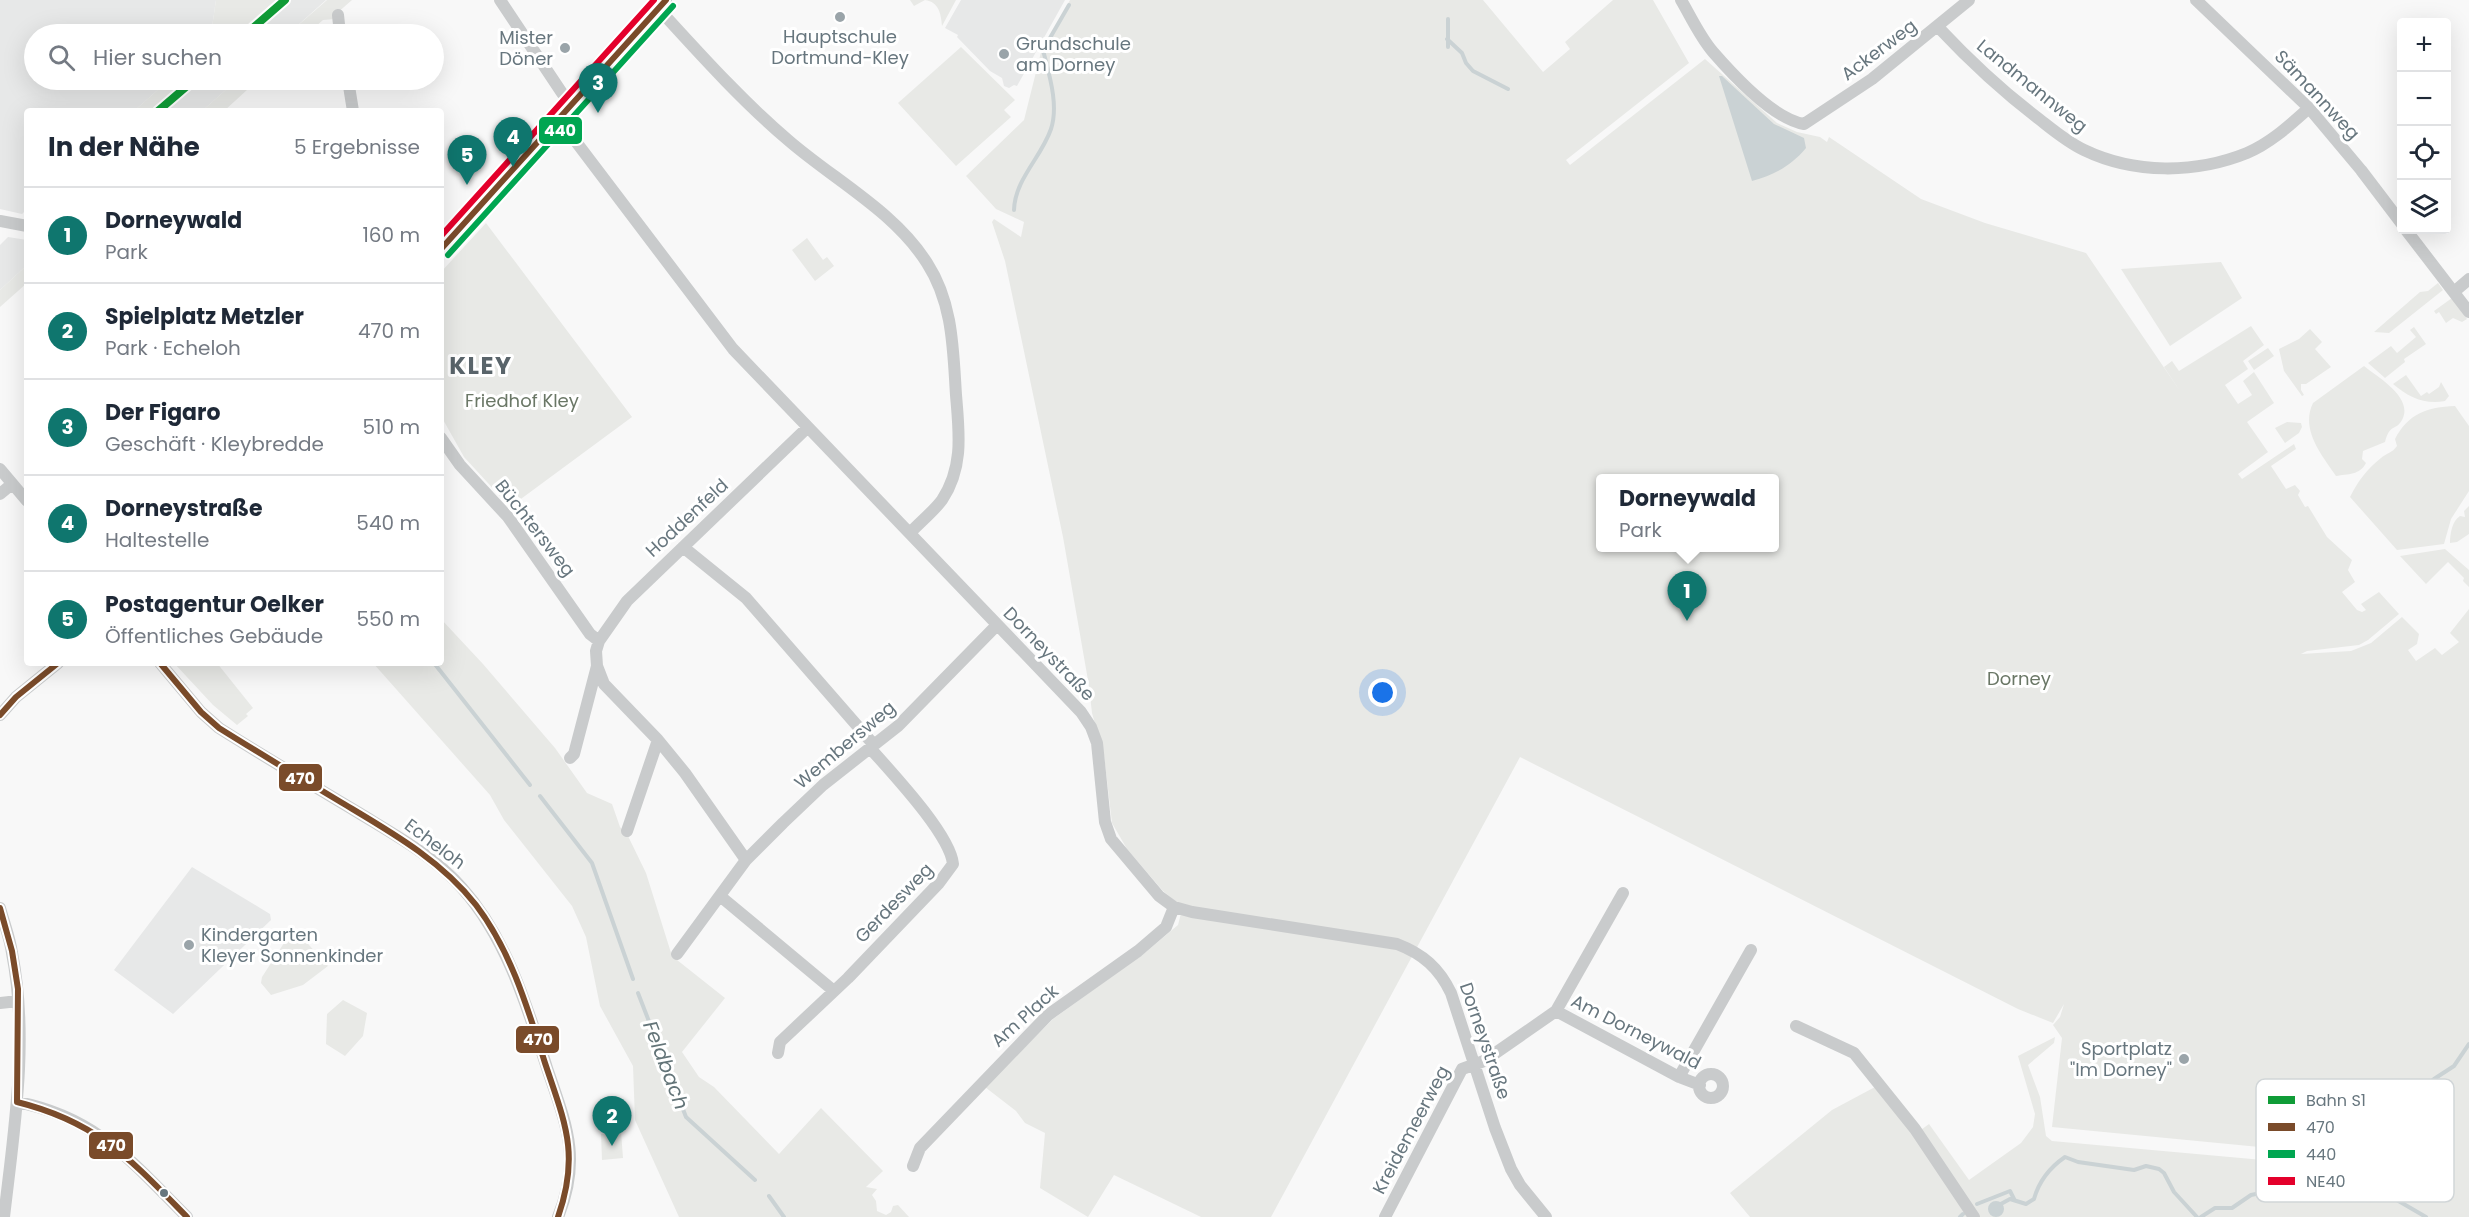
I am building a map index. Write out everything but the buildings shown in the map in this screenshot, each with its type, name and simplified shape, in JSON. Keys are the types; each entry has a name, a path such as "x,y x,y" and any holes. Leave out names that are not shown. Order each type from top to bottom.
{"street":[{"path":"500,0 562,93 571,102"},
{"name":"Ackerweg","path":"1681,0 1712,51 1751,90 1782,116 1797,123 1807,123 1872,80 1969,0"},
{"name":"Sämannweg","path":"2196,0 2309,108 2397,217"},
{"path":"444,246 571,102 662,4 757,113 894,224 927,263 938,283 952,333 959,461 943,498 910,533"},
{"path":"338,15 339,24"},
{"name":"Landmannweg","path":"1938,27 1992,81 2055,131 2082,149 2116,162 2158,169 2199,166 2248,153 2283,131 2309,108"},
{"path":"350,90 353,108"},
{"name":"Dorneystraße","path":"558,118 711,323 739,356 1081,712 1091,727 1097,743 1104,822 1110,839 1159,896 1174,907 1191,912 1397,944 1418,953 1431,963 1445,981 1511,1169 1520,1185 1546,1217"},
{"path":"0,221 24,225"},
{"path":"2409,234 2469,312"},
{"path":"2455,291 2469,279"},
{"name":"Hoddenfeld","path":"599,641 627,601 807,428"},
{"name":"Büchtersweg","path":"444,442 460,465 508,517 590,634 599,641"},
{"path":"0,470 24,498"},
{"path":"0,494 12,484"},
{"name":"Gerdesweg","path":"683,547 752,604 924,813 946,846 953,864 939,883 834,991 780,1042 778,1053"},
{"name":"Wembersweg","path":"677,954 747,860 810,797 898,726 997,626"},
{"path":"599,641 596,651 597,666 604,684 658,740 685,773 747,860"},
{"path":"0,715 16,697 54,666"},
{"name":"Echeloh","path":"163,666 219,728 417,850 462,888 483,915 501,944 533,1025 569,1136 570,1173 558,1217"},
{"path":"570,758 574,754 597,666"},
{"path":"627,831 658,740"},
{"name":"Am Dorneywald","path":"1474,1065 1484,1061 1556,1011 1623,893"},
{"path":"720,896 834,991"},
{"name":"Am Plack","path":"913,1166 920,1148 1022,1040 1048,1015 1118,966 1166,927 1174,907"},
{"path":"0,908 12,951 18,1001 17,1102 4,1217"},
{"path":"1679,1077 1751,950"},
{"path":"0,1003 18,1001"},
{"name":"Am Dorneywald","path":"1556,1011 1679,1077 1700,1085"},
{"path":"1796,1026 1854,1053 1915,1129 1974,1217"},
{"name":"Kreidemeerweg","path":"1385,1217 1462,1069 1474,1065"},
{"path":"17,1102 52,1110 106,1139 188,1217"}],"shaded area":[{"path":"0,0 216,0 212,24 24,24 24,90 158,90 137,108 24,108 24,212 22,214 0,209"},
{"path":"276,0 326,0 299,24 248,24"},
{"name":"Grundschule am Dorney","path":"961,0 1065,0 1017,86 1009,88 1004,86 1002,78 990,71 957,37 958,35 945,28"},
{"path":"1719,76 1722,76 1774,124 1804,138 1806,148 1782,169 1752,181"},
{"path":"174,90 226,90 205,108 153,108"},
{"path":"8,237 24,240 24,268 0,290 0,245"},
{"name":"Kindergarten Kleyer Sonnenkinder","path":"192,867 270,914 271,920 173,1014 114,970"},
{"path":"1993,1201 1999,1201 2004,1209 2002,1215 1993,1217 1988,1212 1988,1206"}],"green space":[{"path":"216,0 276,0 248,24 212,24"},
{"path":"327,0 352,0 336,14 335,19 323,20 318,24 299,24"},
{"path":"910,0 925,0 914,6"},
{"path":"925,0 956,0 942,26 940,13 936,6"},
{"name":"Dorney","path":"1070,0 1483,0 1543,72 1570,49 1565,42 1613,0 1653,0 1689,63 1566,160 1570,165 1705,59 1777,123 1797,132 1820,137 1827,142 1829,137 1921,199 1985,223 2086,253 2180,391 2164,367 2172,361 2179,371 2251,326 2264,345 2243,361 2248,369 2225,385 2238,404 2252,395 2243,381 2254,372 2274,403 2247,422 2268,452 2238,474 2242,479 2294,444 2296,449 2271,466 2286,489 2295,485 2300,491 2298,495 2305,507 2308,506 2327,537 2352,560 2348,570 2355,582 2342,592 2357,610 2362,612 2366,610 2361,604 2379,592 2399,614 2359,645 2307,651 2301,654 2351,651 2371,643 2402,617 2419,634 2417,644 2408,650 2416,661 2435,648 2442,655 2459,642 2450,633 2469,609 2469,1217 1750,1217 1730,1193 1832,1110 1875,1087 1914,1135 1929,1124 1969,1180 2021,1143 2033,1127 2035,1114 2018,1056 2055,1037 2054,1043 2028,1065 2040,1097 2046,1136 2052,1141 2256,1159 2256,1202 2454,1202 2454,1079 2256,1079 2256,1147 2052,1127 2062,1038 2053,1025 2060,1017 2064,1004 2053,1023 2018,1009 1520,757 1271,1217 1201,1217 1114,1175 1088,1217 1040,1188 1045,1133 1025,1123 1016,1111 985,1087 1053,1019 1147,951 1178,925 1183,905 1163,891 1127,849 1112,823 1104,755 1092,713 1063,537 1005,261 992,222 994,219 1021,237 1024,222 996,209 966,176 1024,120 1041,52"},
{"path":"961,47 1015,100 1004,110 1011,117 956,166 898,103"},
{"path":"158,90 174,90 153,108 137,108"},
{"path":"226,90 247,90 227,108 205,108"},
{"name":"Friedhof Kley","path":"486,223 632,417 510,507 464,457 444,421 444,269"},
{"path":"807,238 823,260 827,257 834,266 815,281 792,250"},
{"path":"2221,262 2242,298 2170,346 2121,269"},
{"path":"24,268 24,286 0,307 0,290"},
{"path":"2438,283 2443,290 2389,333 2374,332 2420,292 2428,291"},
{"path":"2452,298 2467,319 2462,322 2453,318 2446,323 2439,312 2436,314 2434,311"},
{"path":"2414,327 2426,344 2404,359 2405,362 2385,378 2368,363 2391,346 2397,353 2416,337 2410,330"},
{"path":"2310,329 2322,342 2315,349 2331,367 2306,384 2301,384 2304,395 2302,396 2284,371 2279,349 2299,339"},
{"path":"2268,348 2274,356 2254,370 2248,361"},
{"path":"2364,366 2399,396 2404,412 2402,420 2389,432 2385,442 2363,451 2362,459 2366,463 2360,470 2336,476 2314,442 2309,423 2310,413 2313,403"},
{"path":"2406,375 2421,396 2439,387 2441,382 2449,396 2445,401 2431,402 2411,396 2393,384"},
{"path":"2455,406 2469,426 2469,491 2451,519 2444,544 2397,550 2350,497 2367,471 2397,446 2395,439 2406,423 2427,410"},
{"path":"2287,422 2301,423 2302,427 2299,433 2285,443 2275,428"},
{"path":"2469,506 2469,534 2457,542 2450,543 2453,524 2460,516 2465,517 2464,511"},
{"path":"2445,549 2469,570 2469,587 2463,581 2464,578 2448,562 2426,584 2400,556"},
{"path":"444,622 555,748 587,793 612,804 620,827 628,836 646,873 672,956 725,998 682,1052 699,1077 714,1087 779,1154 821,1108 883,1171 866,1187 877,1189 872,1195 876,1201 877,1211 886,1215 891,1212 893,1206 898,1205 909,1217 679,1217 635,1120 633,1066 600,1006 586,937 572,906 504,820 490,795 376,666 444,666"},
{"path":"177,666 219,666 253,708 246,714 248,716 237,725 213,705"},
{"path":"300,935 328,966 303,985 271,995 261,983 262,977 284,943"},
{"path":"343,1000 367,1013 363,1036 345,1056 326,1044 327,1014"},
{"path":"621,1132 623,1158 602,1160 601,1134"}],"waterway":[{"path":"1014,210 1019,188 1051,129 1054,100 1043,50 1069,5"},
{"path":"1448,19 1448,47"},
{"path":"1447,39 1462,53 1466,63 1473,71 1508,89"},
{"name":"Feldbach","path":"436,666 530,785"},
{"name":"Feldbach","path":"540,796 592,863 633,979"},
{"name":"Feldbach","path":"638,993 686,1117 755,1180"},
{"path":"2434,1079 2454,1066 2469,1044"},
{"path":"1999,1205 2010,1199 2026,1204 2034,1199 2045,1175 2065,1157 2078,1162 2134,1170 2146,1166 2159,1169 2164,1173 2174,1192 2197,1217"},
{"path":"1977,1204 2010,1191 2014,1199"},
{"path":"2201,1217 2215,1208 2232,1208 2256,1194"},
{"name":"Feldbach","path":"769,1196 784,1217"},
{"path":"2400,1202 2426,1217"},
{"path":"1960,1217 1963,1214"}],"rail line":[{"name":"S1","path":"257,24 285,0"},
{"name":"S1","path":"161,108 182,90"}],"transit line":[{"name":"NE40","path":"444,233 654,0"},
{"name":"470","path":"444,246 666,0"},
{"name":"440","path":"448,255 673,6"},
{"name":"470","path":"0,715 16,697 54,666"},
{"name":"470","path":"163,666 201,712 219,728 413,847 446,874 476,905 509,961 532,1022 564,1121 569,1156 568,1175 558,1217"},
{"name":"470","path":"0,908 12,951 18,989 17,1102"},
{"name":"470","path":"17,1102 45,1110 92,1132 130,1161 187,1217"}],"place":[{"name":"Hauptschule Dortmund-Kley","path":"840,17"},
{"name":"Mister Döner","path":"565,48"},
{"name":"Grundschule am Dorney","path":"1004,54"},
{"name":"Der Figaro","path":"598,113"},
{"name":"Dorneystraße","path":"513,167"},
{"name":"Postagentur Oelker","path":"467,185"},
{"name":"Dorneywald","path":"1687,621"},
{"name":"Kindergarten Kleyer Sonnenkinder","path":"189,945"},
{"name":"Sportplatz \"Im Dorney\"","path":"2184,1059"},
{"name":"Spielplatz Metzler","path":"612,1146"}],"district":[{"name":"KLEY","path":"481,366"}]}
